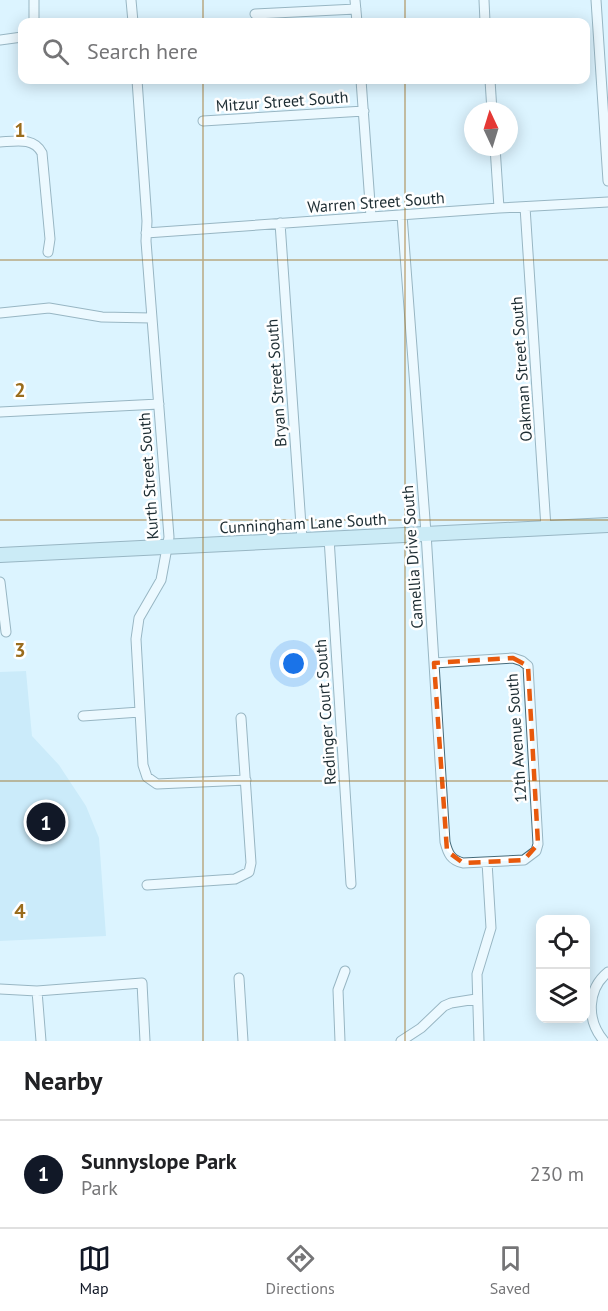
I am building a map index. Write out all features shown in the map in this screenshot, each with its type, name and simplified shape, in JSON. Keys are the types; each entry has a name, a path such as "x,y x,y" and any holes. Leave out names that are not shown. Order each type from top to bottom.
{"street":[{"path":"34,0 34,18"},
{"path":"131,0 133,18"},
{"path":"484,0 485,18"},
{"path":"596,0 608,181"},
{"path":"255,14 355,4"},
{"path":"0,40 18,38"},
{"name":"Kurth Street South","path":"137,84 151,318 170,537 161,580 139,618 137,629 143,765 145,774 151,781 164,785 246,780"},
{"path":"362,84 371,217"},
{"path":"490,84 491,102"},
{"name":"Mitzur Street South","path":"203,121 364,111"},
{"path":"0,142 31,142 39,147 43,163 50,239 48,252"},
{"path":"496,156 499,208"},
{"name":"Warren Street South","path":"146,233 608,202"},
{"name":"Oakman Street South","path":"525,207 546,528"},
{"name":"Camellia Drive South","path":"402,215 426,533 445,842 450,856 455,861 487,862"},
{"name":"Bryan Street South","path":"280,223 302,540"},
{"path":"0,314 49,308 102,317 151,318"},
{"path":"0,412 159,404"},
{"name":"Cunningham Lane South","path":"0,555 608,525"},
{"name":"Redinger Court South","path":"329,538 351,884"},
{"path":"0,582 6,632"},
{"name":"12th Avenue South","path":"434,663 513,658 528,666 538,844 536,851 524,860 487,862"},
{"path":"83,716 140,712"},
{"path":"147,885 235,879 249,872 251,862 241,718"},
{"path":"479,1041 476,999 479,964 491,928 487,862"},
{"path":"340,1041 338,990 345,971"},
{"path":"604,1041 595,1024 591,1001 594,987 599,979 608,972"},
{"path":"239,978 243,1041"},
{"path":"0,989 37,991 142,984 145,1041"},
{"path":"37,991 40,1041"},
{"path":"401,1041 421,1028 444,1006 476,999"}],"highlighted area":[{"path":"513,658 528,666 538,844 524,860 463,863 447,851 434,663"}],"shaded area":[{"path":"26,671 32,736 59,765 86,806 99,838 106,936 0,941 0,672"}],"place":[{"name":"Sunnyslope Park","path":"46,822"}]}
